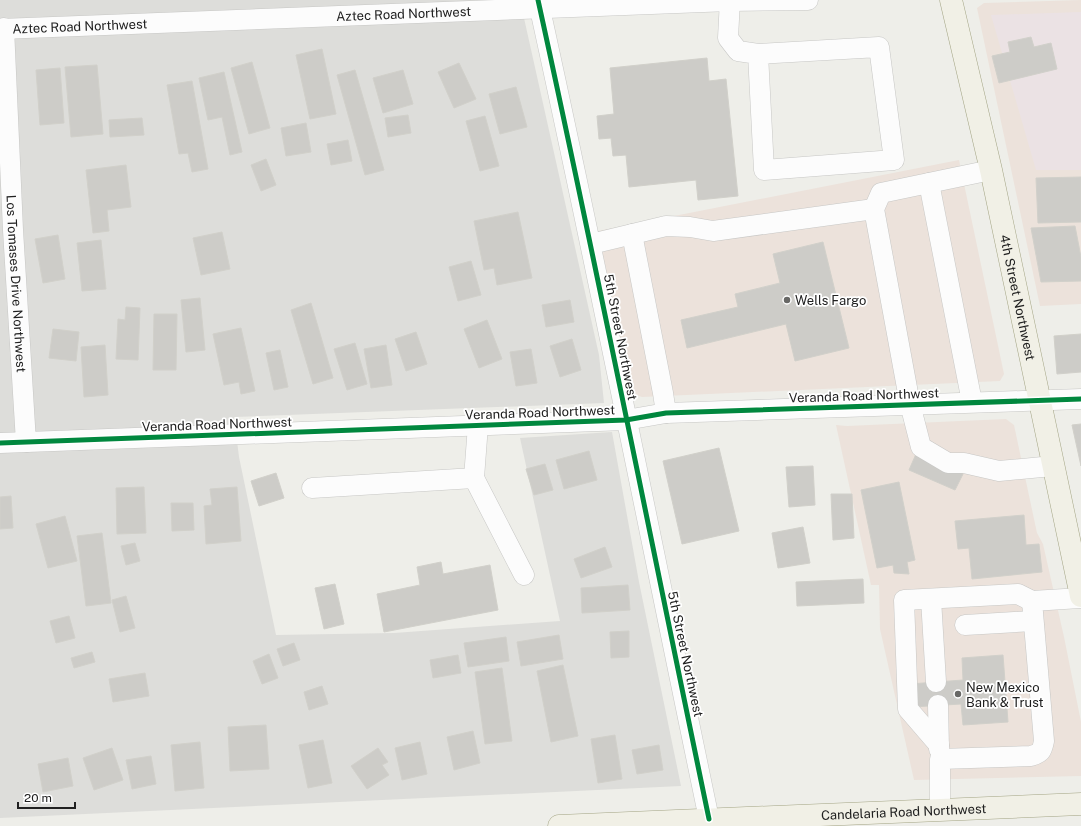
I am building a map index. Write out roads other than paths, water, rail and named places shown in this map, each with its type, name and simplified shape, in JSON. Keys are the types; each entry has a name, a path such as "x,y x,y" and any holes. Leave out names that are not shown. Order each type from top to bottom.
{"main road":[{"name":"4th Street Northwest","path":"951,0 991,170 1081,597"},
{"name":"Candelaria Road Northwest","path":"559,826 649,824 709,819 832,820 940,809 1081,804"}],"street":[{"name":"Aztec Road Northwest","path":"2,28 539,4 808,0"},
{"path":"730,1 728,38 738,51 758,54 879,47 894,160 764,170 758,54"},
{"name":"5th Street Northwest","path":"539,4 591,244 709,819"},
{"name":"Los Tomases Drive Northwest","path":"2,28 7,231 26,442"},
{"path":"991,170 881,193 874,209 910,404 921,447 948,463 964,463 999,471 1054,466"},
{"path":"929,183 972,402"},
{"path":"591,244 666,226 690,227 713,231 874,209"},
{"path":"632,234 666,413"},
{"name":"Veranda Road Northwest","path":"0,443 626,420 666,413 1081,399"},
{"path":"478,425 474,478 524,574"},
{"path":"312,488 474,478"},
{"path":"940,752 908,709 904,600 1018,594 1032,601 1081,597"},
{"path":"931,599 936,682"},
{"path":"940,752 1031,756 1039,754 1044,741 1032,601"},
{"path":"965,625 1033,621"},
{"path":"938,705 940,809"}],"place":[{"name":"Wells Fargo","path":"787,300"},
{"name":"New Mexico Bank & Trust","path":"958,694"}]}
